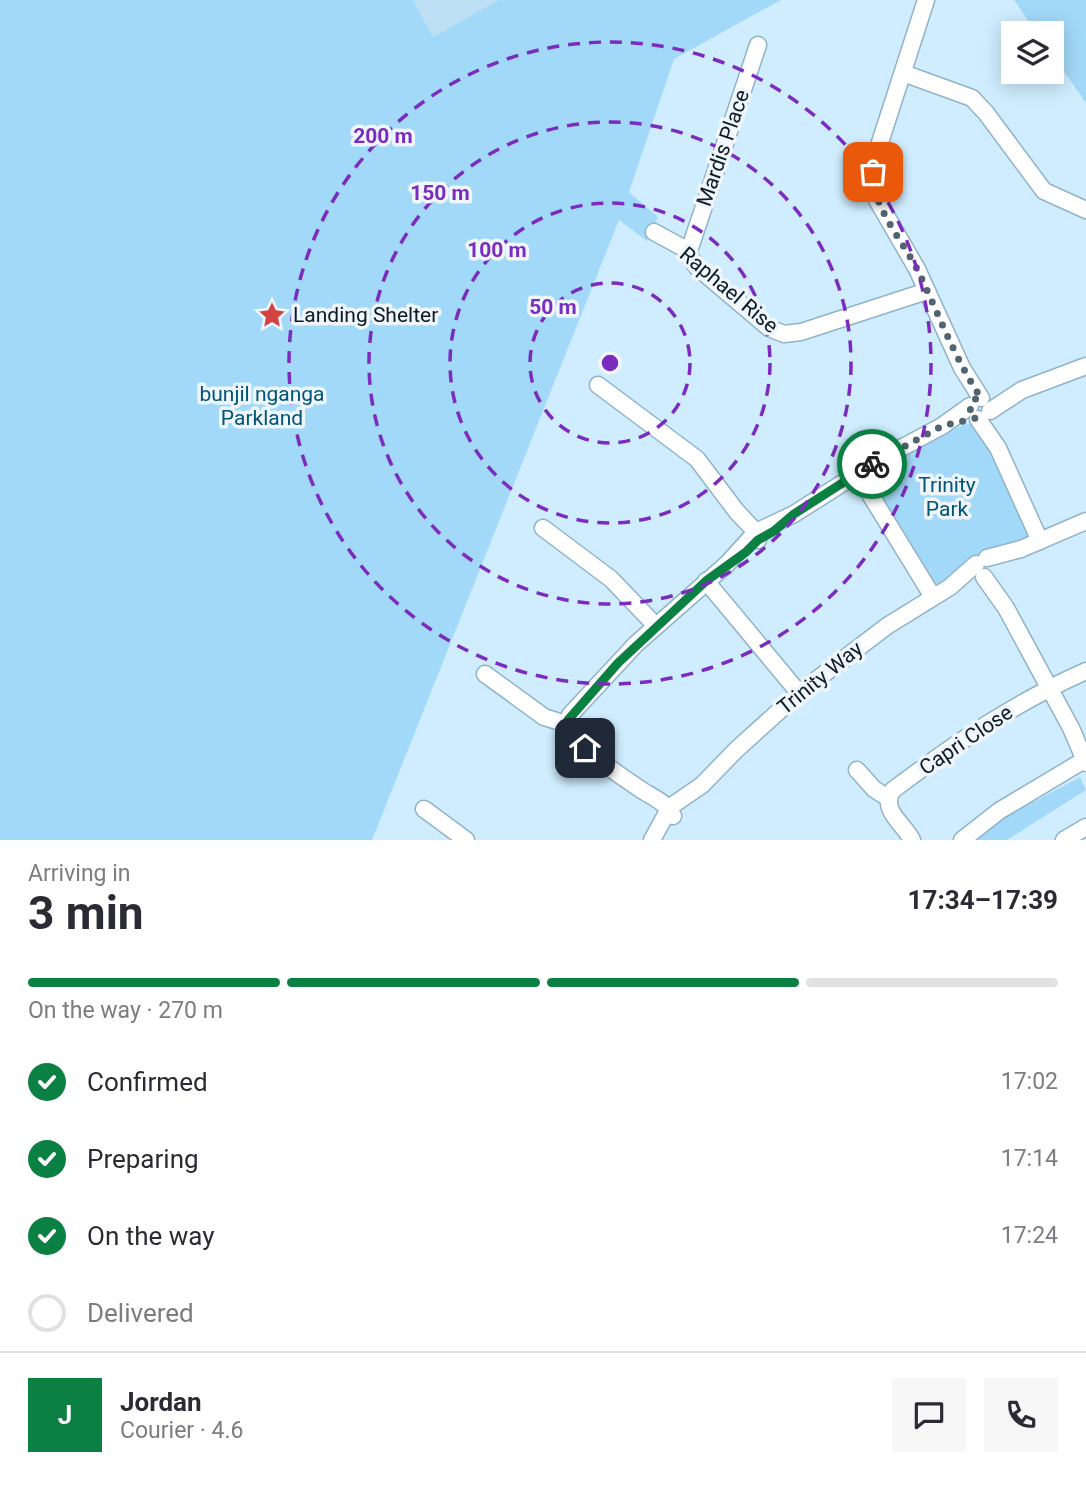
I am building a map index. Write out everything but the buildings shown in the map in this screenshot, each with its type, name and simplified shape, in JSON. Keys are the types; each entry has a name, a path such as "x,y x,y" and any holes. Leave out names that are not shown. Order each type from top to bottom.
{"street":[{"path":"926,0 874,161 872,180 877,200 927,291 1040,541"},
{"name":"Mardis Place","path":"689,251 758,45"},
{"path":"903,73 972,98 1044,191 1086,210"},
{"name":"Raphael Rise","path":"654,232 689,251 697,267 769,328 784,334 801,332 927,291"},
{"path":"669,812 574,740 567,730 566,724 574,710 595,687 656,626 755,536 857,473 942,426 1022,390 1086,366"},
{"path":"598,386 691,454 755,536"},
{"path":"857,473 933,597"},
{"name":"Trinity Way","path":"653,840 666,828 669,812 692,801 702,785 736,750 799,693 856,648 950,587 1021,549 1086,521"},
{"path":"543,528 611,579 656,626"},
{"path":"963,840 1086,760 986,569"},
{"path":"706,581 799,693"},
{"name":"Capri Close","path":"888,798 893,790 942,753 1050,688 1086,671"},
{"path":"485,674 544,717 566,724"},
{"path":"857,769 874,789 888,798 893,815 912,840"},
{"path":"424,809 466,840"},
{"path":"1064,840 1086,827"}],"shaded area":[{"path":"413,0 499,0 433,37"}],"green space":[{"name":"bunjil nganga Parkland","path":"0,0 413,0 433,37 499,0 781,0 674,59 629,192 658,217 647,241 619,220 372,840 0,840"},
{"path":"1014,0 1086,0 1086,103 1064,71 1064,21 1029,21"},
{"name":"Trinity Park","path":"976,423 992,446 992,455 1021,520 1026,522 1028,537 1026,540 977,556 939,585 932,582 870,478 871,474 919,445 944,432"},
{"path":"1080,777 1086,790 1007,840 973,840 998,821"}],"way so far":[{"path":"872,464 942,426 976,418 971,415 969,409 972,401 981,398 962,369 917,269 877,200 872,180 873,172"}],"place":[{"name":"Landing Shelter","path":"272,315"}],"route":[{"path":"585,748 569,734 566,727 568,720 574,710 636,644 751,545 872,464"}]}
